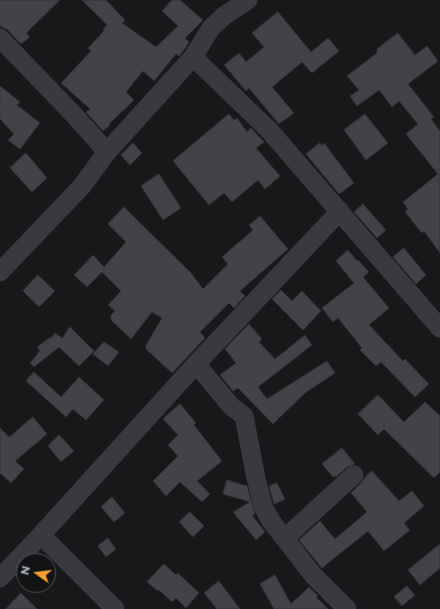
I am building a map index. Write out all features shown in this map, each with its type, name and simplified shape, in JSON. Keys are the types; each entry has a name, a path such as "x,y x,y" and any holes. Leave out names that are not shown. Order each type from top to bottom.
{"street":[{"path":"0,272 82,186 107,152 193,57 211,28 225,15 248,0"},
{"path":"0,38 76,117 107,152"},
{"path":"193,57 269,130 440,328"},
{"path":"0,578 196,364 340,211"},
{"path":"196,364 232,407 244,416 263,506 271,521 313,575 347,609"},
{"path":"284,538 354,475"},
{"path":"41,535 115,609"}],"building":[{"path":"0,0 60,0 26,33 30,37 21,44 8,30 0,26"},
{"path":"82,0 106,0 125,20 122,23 156,47 178,26 162,11 172,0 180,0 203,20 185,38 189,42 184,50 179,56 176,54 154,81 143,71 126,92 134,100 103,131 86,112 90,109 61,83 91,51 88,48 104,31 103,29 107,25"},
{"path":"278,12 311,52 328,38 339,51 312,73 302,62 272,87 294,113 279,124 249,88 246,91 224,65 239,53 246,62 264,47 252,33"},
{"path":"398,33 415,55 427,46 438,61 408,84 434,117 431,119 440,131 440,253 424,231 422,233 405,212 408,209 403,202 438,174 406,134 418,124 399,101 392,107 379,90 357,106 350,96 359,90 347,76 377,53 377,49"},
{"path":"0,86 20,102 17,105 40,123 20,149 8,140 14,134 0,119"},
{"path":"229,114 234,120 237,118 247,132 251,128 264,142 256,148 280,176 265,189 258,180 232,202 224,193 209,205 173,161"},
{"path":"365,114 388,143 366,160 344,130"},
{"path":"133,143 142,153 130,165 121,155"},
{"path":"320,143 322,146 324,143 354,183 339,194 306,154"},
{"path":"26,153 47,178 32,192 10,168"},
{"path":"159,174 181,208 163,220 141,186"},
{"path":"363,204 386,230 377,238 354,212"},
{"path":"124,207 191,273 203,289 228,264 222,257 253,230 249,225 260,216 288,249 240,291 245,296 234,308 229,303 200,332 205,338 172,373 146,349 146,345 162,318 152,312 131,339 111,320 111,315 115,311 108,305 121,291 102,272 87,287 74,275 93,255 104,267 126,242 108,224"},
{"path":"404,248 426,275 416,284 393,257"},
{"path":"348,250 369,272 363,277 389,308 369,325 403,361 405,359 429,384 415,397 381,362 376,366 360,350 362,348 338,318 333,322 322,308 354,283 336,261"},
{"path":"38,275 55,291 39,307 23,291"},
{"path":"281,290 292,301 302,291 321,311 303,330 272,299"},
{"path":"249,324 262,339 259,342 275,359 305,335 312,345 258,387 267,399 327,361 335,373 305,393 273,424 238,388 233,391 220,375 236,363 225,349"},
{"path":"70,327 94,351 79,366 59,347 34,367 30,363 40,351 37,347 49,338 50,339 55,333 62,338"},
{"path":"104,342 119,352 108,366 93,354"},
{"path":"34,372 61,397 79,377 104,400 86,420 73,409 66,417 26,381"},
{"path":"378,395 404,422 425,402 440,416 440,472 434,478 384,429 378,435 358,414"},
{"path":"180,404 196,423 194,425 222,461 197,481 210,494 202,502 180,482 166,496 153,481 178,456 168,445 178,435 163,419"},
{"path":"33,417 47,434 15,461 24,469 11,483 0,473 0,428 9,437"},
{"path":"59,435 74,451 61,462 48,446"},
{"path":"342,448 355,464 347,467 336,477 333,477 322,464"},
{"path":"372,471 399,501 412,491 424,506 404,523 410,530 384,551 368,531 322,568 299,540 320,521 335,539 367,512 351,493"},
{"path":"227,480 247,486 255,514 252,515 265,532 256,540 233,512 250,502 223,494"},
{"path":"277,483 285,499 274,504 269,486"},
{"path":"112,497 125,513 114,522 101,507"},
{"path":"190,512 204,526 193,537 179,522"},
{"path":"108,538 116,549 106,557 98,546"},
{"path":"440,544 440,568 420,585 408,570"},
{"path":"164,564 176,575 178,573 199,593 186,608 176,598 172,602 159,590 158,591 147,582"},
{"path":"275,575 291,604 309,587 318,596 316,597 328,609 274,609 260,584"},
{"path":"219,581 240,609 217,609 204,593"},
{"path":"407,586 415,595 402,606 394,597"},
{"path":"21,593 37,609 6,609"}]}
